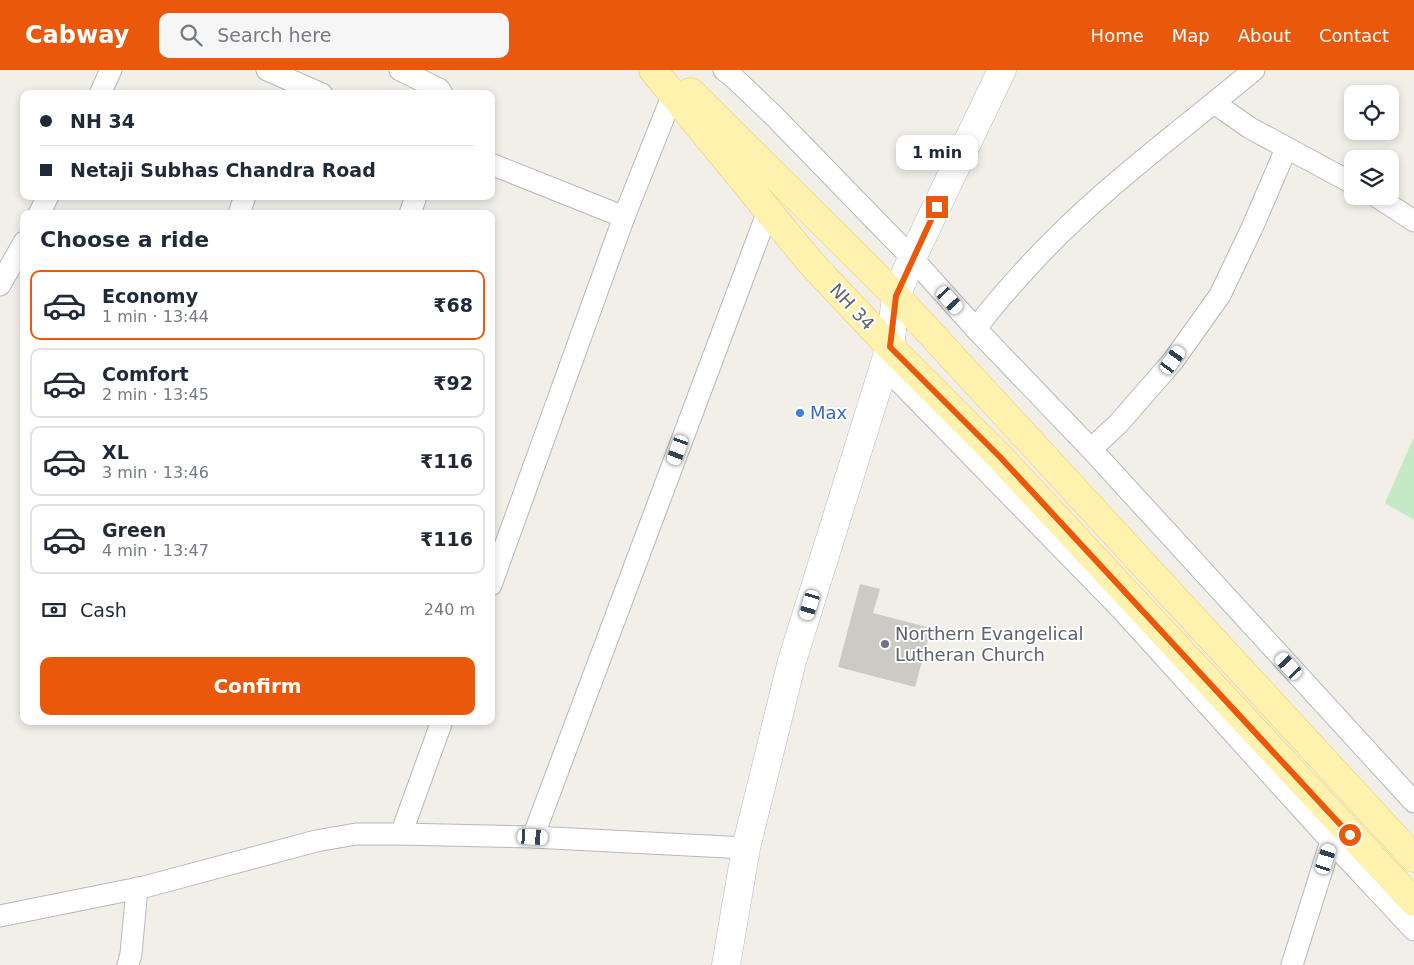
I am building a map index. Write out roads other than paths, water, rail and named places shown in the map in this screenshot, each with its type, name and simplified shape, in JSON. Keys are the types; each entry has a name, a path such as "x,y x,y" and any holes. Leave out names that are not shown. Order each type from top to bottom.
{"main road":[{"name":"NH 34","path":"654,70 671,82 768,211 887,356 1000,457 1414,902"},
{"path":"726,965 746,848 792,661 887,356 896,296 912,258 1002,70"},
{"path":"671,82 896,296 1414,858"}],"street":[{"path":"102,90 111,70"},
{"path":"267,70 287,81 311,90"},
{"path":"400,70 440,90"},
{"path":"724,70 774,116 912,258 976,329 1091,449 1414,802"},
{"path":"976,329 990,309 1053,239 1128,172 1254,70"},
{"path":"495,574 671,82"},
{"path":"1214,103 1250,128 1344,179"},
{"path":"1091,449 1118,424 1173,360 1220,295 1252,228 1286,149"},
{"path":"495,166 624,217"},
{"path":"1390,205 1414,221"},
{"path":"533,837 768,211"},
{"path":"0,285 20,249"},
{"path":"887,356 1123,611 1331,842 1414,930"},
{"path":"401,834 441,725"},
{"path":"0,916 137,888 316,841 356,834 533,837 746,848"},
{"path":"1292,965 1331,842"},
{"path":"128,965 131,954 137,888"}],"place":[{"name":"Max","path":"800,413"},
{"name":"Northern Evangelical Lutheran Church","path":"885,644"}]}
